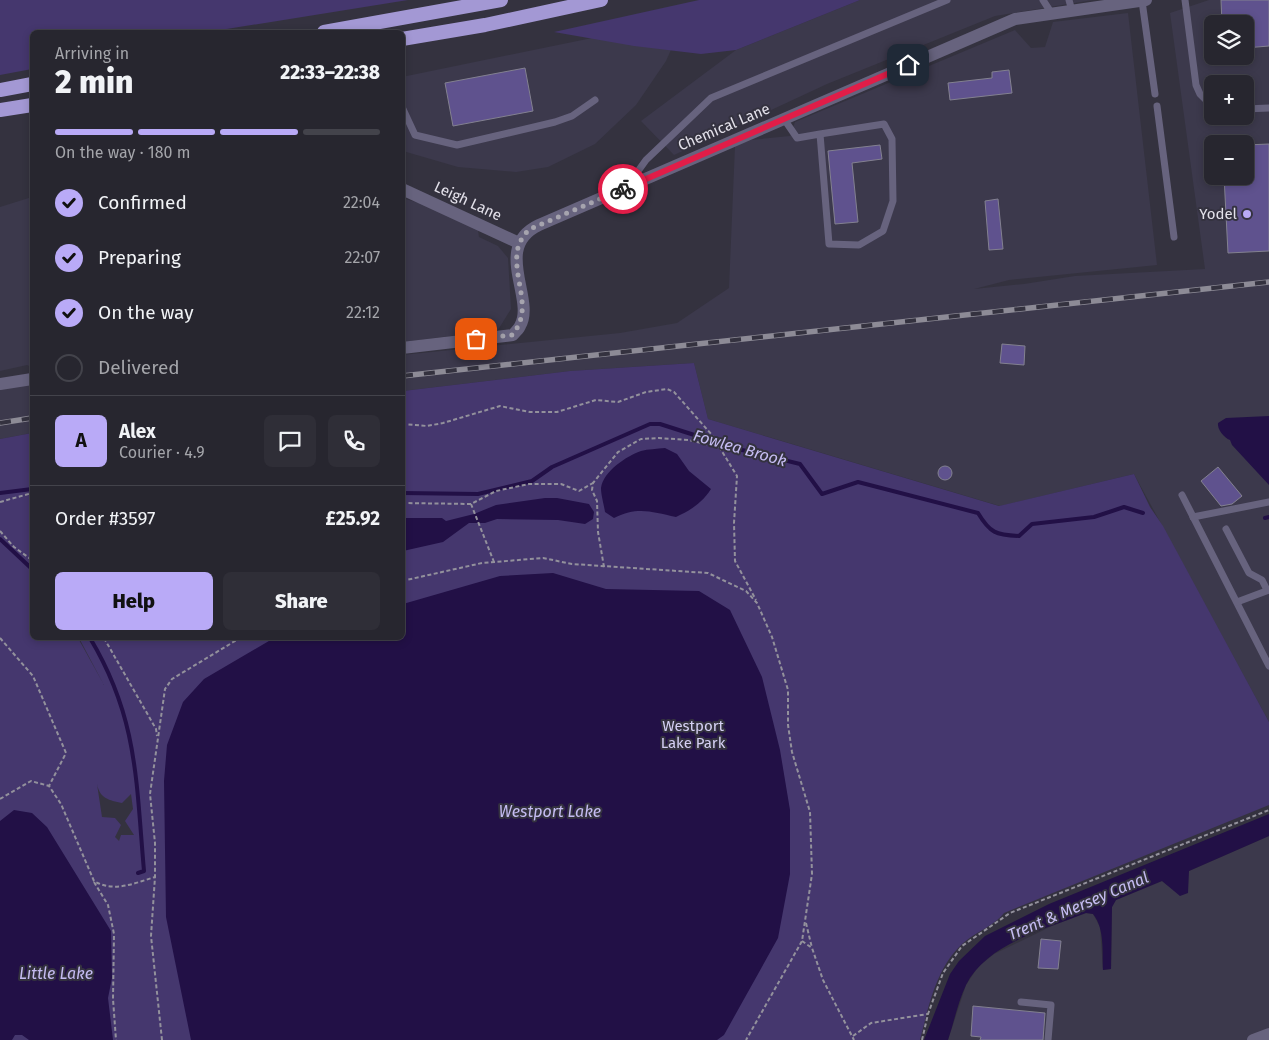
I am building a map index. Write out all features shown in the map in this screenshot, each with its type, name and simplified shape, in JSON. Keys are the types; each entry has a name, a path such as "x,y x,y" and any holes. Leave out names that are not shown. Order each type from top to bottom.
{"highway":[{"path":"335,30 501,0"},
{"path":"405,38 485,25 601,0"},
{"path":"0,90 30,84"},
{"path":"0,110 30,104"}],"street":[{"name":"Chemical Lane","path":"520,243 528,230 1015,19 1052,14 1071,6 1144,0"},
{"name":"Leigh Lane","path":"405,190 520,243"},
{"path":"405,348 512,335 521,325 523,312 517,261 520,243"},
{"path":"0,384 30,379"},
{"path":"1253,1040 1269,1034"}],"lane":[{"path":"626,187 646,160 711,98 947,0"},
{"path":"1044,0 1052,14"},
{"path":"1144,0 1155,94"},
{"path":"1185,0 1196,85 1204,98"},
{"path":"405,113 415,135 457,145 555,122 572,116 595,100"},
{"path":"1157,106 1174,237"},
{"path":"1254,109 1269,108"},
{"path":"784,119 797,138 820,134 884,124 892,140 893,200 883,231 859,245 830,244 820,134"},
{"path":"1182,495 1269,666"},
{"path":"1193,517 1269,502"},
{"path":"1226,529 1249,573 1262,580 1268,590 1236,602"},
{"path":"1021,1002 1051,1005 1048,1040"}],"path":[{"path":"405,424 427,426 443,423 500,406 530,412 557,412 596,400 618,402 646,392 667,389 678,396 693,416 712,435 737,476 734,522 735,561 758,603 772,637 788,690 788,725 792,752 810,812 812,874 802,941 746,1040"},
{"path":"405,503 471,504 496,492 529,484 561,484 579,491 593,483 618,452 641,439 688,440 720,447"},
{"path":"593,483 592,490 597,501 604,567"},
{"path":"0,502 30,493"},
{"path":"471,504 494,562"},
{"path":"0,531 14,547 30,559"},
{"path":"405,580 494,562 543,558 572,564 604,567 708,573 746,590 758,603"},
{"path":"0,638 33,676 66,753 49,786"},
{"path":"105,640 156,729 158,739"},
{"path":"162,1040 151,936 156,877 150,794 165,689 172,679 237,640"},
{"path":"0,799 30,781 49,786 62,804 94,881 108,905 114,934 113,999 116,1040"},
{"path":"922,1040 928,1014 943,973 962,946 1010,913 1269,810"},
{"path":"94,881 104,887 120,887 156,877"},
{"path":"806,922 812,948 823,980 854,1040"},
{"path":"802,941 812,948"},
{"path":"853,1036 871,1023 928,1014"}],"shaded area":[{"path":"860,0 1093,0 995,16 827,84 674,155 641,121 736,50"},
{"path":"1209,0 1269,0 1269,722 1134,474 1000,506 708,419 694,363 570,371 405,391 405,355 620,333 677,323 729,288 735,146 751,140 790,136 795,122 1015,30 1031,48 1045,47 1053,22 1128,13 1157,265 1009,280 974,289 1075,276 1205,269 1170,13"},
{"path":"670,22 674,43 666,61 636,105 595,144 548,167 516,172 458,167 405,152 405,76"},
{"path":"30,198 30,366 27,365 0,371 0,207"},
{"path":"405,199 433,207 478,230 479,237 498,246 508,258 511,309 498,330 405,342"},
{"path":"30,383 30,433 0,439 0,388"},
{"path":"1269,836 1269,1040 948,1040 966,985 978,967 994,954 1052,926 1086,913 1093,914 1100,927 1103,970 1111,969 1112,907 1116,900 1162,881 1167,885 1189,871"}],"green space":[{"path":"0,0 408,0 220,30 30,30 30,69 0,75"},
{"path":"699,0 860,0 736,50 701,54 634,46 554,32"},
{"name":"Westport Lake Park","path":"694,363 708,419 999,506 1134,474 1150,507 1163,526 1269,722 1269,805 1004,913 996,921 967,940 948,960 931,999 920,1040 0,1040 0,439 30,433 30,640 79,640 104,685 80,640 405,640 405,391 570,371","holes":["97,784 100,793 106,798 122,803 131,794 133,809 125,821 134,835 121,835 119,841 115,837 121,825 115,818 102,817"]}],"water":[{"path":"1269,416 1269,485 1232,445 1230,440 1223,435 1218,423 1226,418"},
{"path":"665,448 677,454 689,471 711,489 704,498 691,509 676,517 638,511 614,518 605,512 601,488 611,470 623,460 641,451"},
{"path":"557,498 589,504 594,512 593,519 585,524 558,520 497,519 485,523 469,523 443,542 405,551 405,518 442,518 446,521 474,514 496,505"},
{"name":"Westport Lake","path":"553,573 606,589 699,591 730,610 762,677 780,750 790,810 790,874 778,938 724,1035 717,1040 191,1040 166,917 164,781 167,745 183,702 204,679 271,640 405,640 405,603 500,576"},
{"name":"Little Lake","path":"14,810 32,813 47,827 111,931 112,978 108,998 113,1040 29,1040 22,1035 15,1035 12,1040 0,1040 0,821"},
{"name":"Trent & Mersey Canal","path":"1269,814 1269,836 1189,871 1188,893 1180,896 1162,881 1116,900 1112,907 1111,969 1103,970 1101,934 1093,914 1086,913 1053,925 1019,939 988,958 966,985 948,1040 924,1040 950,974 959,961 985,936 1049,904"}],"building":[{"path":"1221,0 1269,0 1269,46 1254,47 1254,15 1222,15"},
{"path":"525,68 533,111 453,126 445,83"},
{"path":"1009,70 1012,93 950,100 948,83 992,78 992,72"},
{"name":"Yodel","path":"1269,144 1269,251 1228,253 1224,185 1254,185 1254,145"},
{"path":"880,145 882,159 852,163 858,222 835,224 828,151"},
{"path":"998,199 1003,249 989,250 985,201"},
{"path":"1002,344 1025,346 1024,365 1000,363"},
{"path":"942,466 948,466 952,473 948,480 942,480 938,476 938,470"},
{"path":"1218,467 1242,496 1232,504 1221,506 1201,481"},
{"path":"1041,939 1061,941 1058,969 1038,968"},
{"path":"973,1006 1045,1013 1043,1040 980,1040 981,1037 971,1036"}],"waterway":[{"name":"Fowlea Brook","path":"405,493 478,494 532,481 552,467 650,424 660,424 738,449 800,464 822,494 858,482 978,513 986,525 999,534 1019,536 1032,524 1094,517 1124,507 1143,513"},
{"name":"Fowlea Brook","path":"0,493 30,489"},
{"name":"Fowlea Brook","path":"1265,518 1269,517"},
{"path":"0,539 30,567"},
{"path":"91,640 106,667 118,696 132,751 144,871 138,873"}],"railway":[{"path":"405,376 1269,282"},
{"path":"0,423 30,418"}],"way so far":[{"path":"476,339 512,335 521,325 523,312 517,261 520,243 528,230 623,189"}],"place":[{"name":"Yodel","path":"1247,214"}],"route":[{"path":"623,189 908,65"}]}
